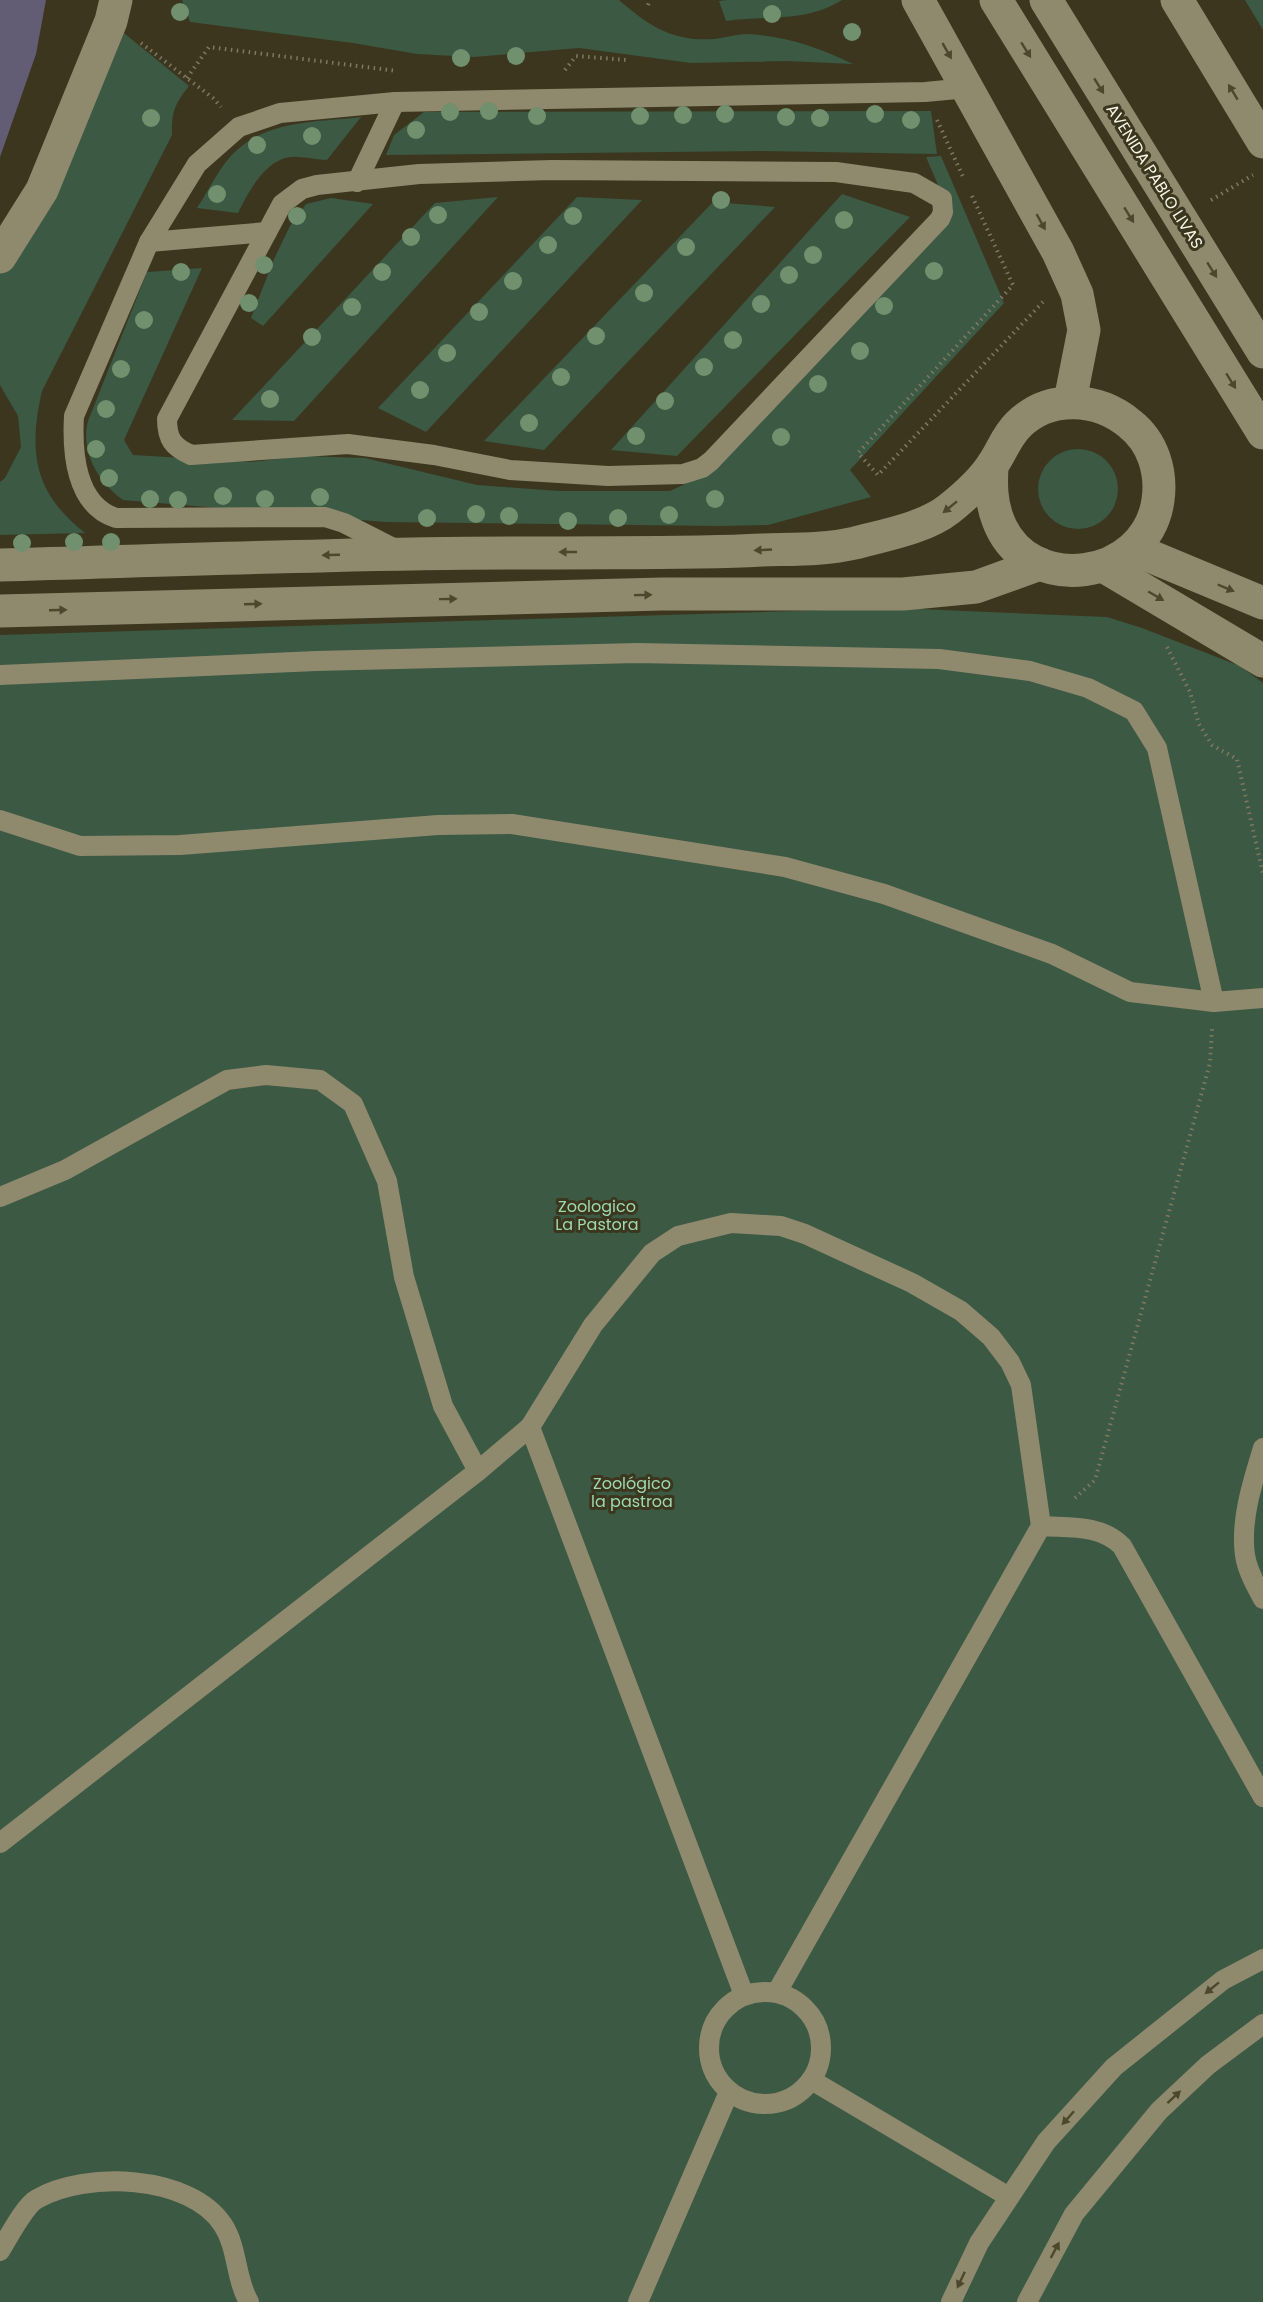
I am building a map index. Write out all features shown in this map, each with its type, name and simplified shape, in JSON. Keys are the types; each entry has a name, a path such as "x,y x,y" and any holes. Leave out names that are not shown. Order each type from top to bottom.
{"street":[{"path":"918,0 1058,252 1077,294 1084,330 1070,401"},
{"path":"996,0 1263,433"},
{"name":"AVENIDA PABLO LIVAS","path":"1046,0 1263,352"},
{"path":"1177,0 1263,142"},
{"path":"0,257 42,190 114,10"},
{"path":"0,565 403,553 725,552 849,544 905,530 947,511 992,466 1003,443 1020,423 1042,409 1070,401 1094,404 1119,414 1139,431 1152,452 1160,477 1158,504 1149,528 1133,549 1105,567 1069,572 1040,564 1016,547 999,523 991,494 992,466"},
{"path":"1133,549 1263,603"},
{"path":"0,611 662,594 903,594 976,587 1040,564"},
{"path":"1105,567 1263,661"}],"lane":[{"path":"403,553 344,523 325,517 125,519 106,515 92,502 77,473 72,445 74,416 149,242 197,164 238,127 280,113 395,102 925,92 968,88"},
{"path":"357,182 395,102"},
{"path":"552,170 836,172 914,183 942,200 943,212 940,219 711,461 702,468 683,474 608,476 510,470 434,455 348,444 198,455 179,450 172,444 167,433 167,419 267,232 282,204 302,189 419,174 552,170"},
{"path":"149,242 267,232"},
{"path":"0,675 316,661 637,653 939,659 1030,671 1088,688 1134,711 1157,748 1214,1002"},
{"path":"0,820 80,846 180,845 438,825 512,824 785,867 884,894 1029,946 1130,992 1214,1002 1263,998"},
{"path":"0,1197 65,1170 227,1080 266,1075 320,1080 353,1104 387,1180 404,1277 442,1406 478,1472"},
{"path":"0,1843 478,1472 530,1427 593,1324 652,1253 678,1236 731,1223 781,1226 805,1234 912,1283 961,1311 991,1337 1010,1362 1021,1385 1041,1526 777,1992"},
{"path":"530,1427 744,1995"},
{"path":"1263,1449 1252,1485 1245,1526 1245,1556 1263,1599"},
{"path":"1041,1526 1099,1531 1111,1536 1122,1546 1263,1797"},
{"path":"951,2302 979,2243 1046,2142 1114,2067 1223,1980 1263,1959"},
{"path":"760,1991 777,1992 802,2004 819,2027 822,2055 813,2081 796,2097 774,2105 750,2103 729,2092 714,2074 709,2052 712,2028 724,2008 744,1995 760,1991"},
{"path":"1027,2302 1074,2214 1159,2111 1208,2065 1263,2025"},
{"path":"813,2081 1010,2197"},
{"path":"638,2302 729,2092"},
{"path":"0,2251 34,2200 63,2186 103,2181 147,2184 186,2194 209,2209 223,2224 233,2247 242,2288 249,2302"}],"path":[{"path":"648,5 650,0"},
{"path":"114,10 187,78 213,98 238,127"},
{"path":"187,78 209,47 402,72"},
{"path":"563,72 576,57 627,60"},
{"path":"934,114 1013,285 858,453 878,475 1046,299"},
{"path":"1203,205 1263,169"},
{"path":"1164,642 1175,658 1190,692 1199,724 1212,745 1237,759 1263,874"},
{"path":"1041,1526 1095,1480 1210,1063 1214,1002"}],"green space":[{"path":"182,0 619,0 651,25 674,35 699,39 747,34 775,37 827,52 853,64 786,61 691,63 579,48 474,57 417,54 353,43 190,22"},
{"path":"842,0 814,12 800,15 726,21 719,1"},
{"path":"1245,0 1263,0 1263,30"},
{"path":"114,25 189,86 175,109 172,135 42,391 36,433 39,470 45,487 55,503 85,533 0,535 0,482 5,478 21,447 18,416 0,385 0,261"},
{"path":"931,111 937,154 762,151 386,155 394,135 424,112"},
{"path":"361,117 327,160 287,158 269,168 254,185 238,213 197,208 225,163 250,140 264,133 296,124"},
{"path":"941,156 1004,303 850,470 871,497 768,525 385,522 123,500 99,475 89,454 86,432 88,421 147,272 202,268 124,440 133,455 252,462 303,456 365,458 477,485 559,491 670,491 700,477 948,208 926,157"},
{"path":"842,194 910,217 677,456 611,450"},
{"path":"498,197 294,421 232,420 435,203"},
{"path":"577,197 642,200 426,432 378,408"},
{"path":"331,198 373,204 263,326 251,318 274,259 290,226 306,204"},
{"path":"713,202 775,207 544,450 484,441"},
{"path":"1078,449 1093,452 1106,461 1115,474 1118,489 1115,504 1106,517 1093,526 1078,529 1063,526 1050,517 1041,504 1038,489 1041,474 1050,461 1063,452"},
{"name":"Zoologico La Pastora","path":"895,608 1107,617 1240,666 1263,683 1263,2302 0,2302 0,635"}],"building":[{"path":"0,0 46,0 36,54 0,157"}],"park label":[{"name":"Zoológico la pastroa","path":"632,1492"}]}
